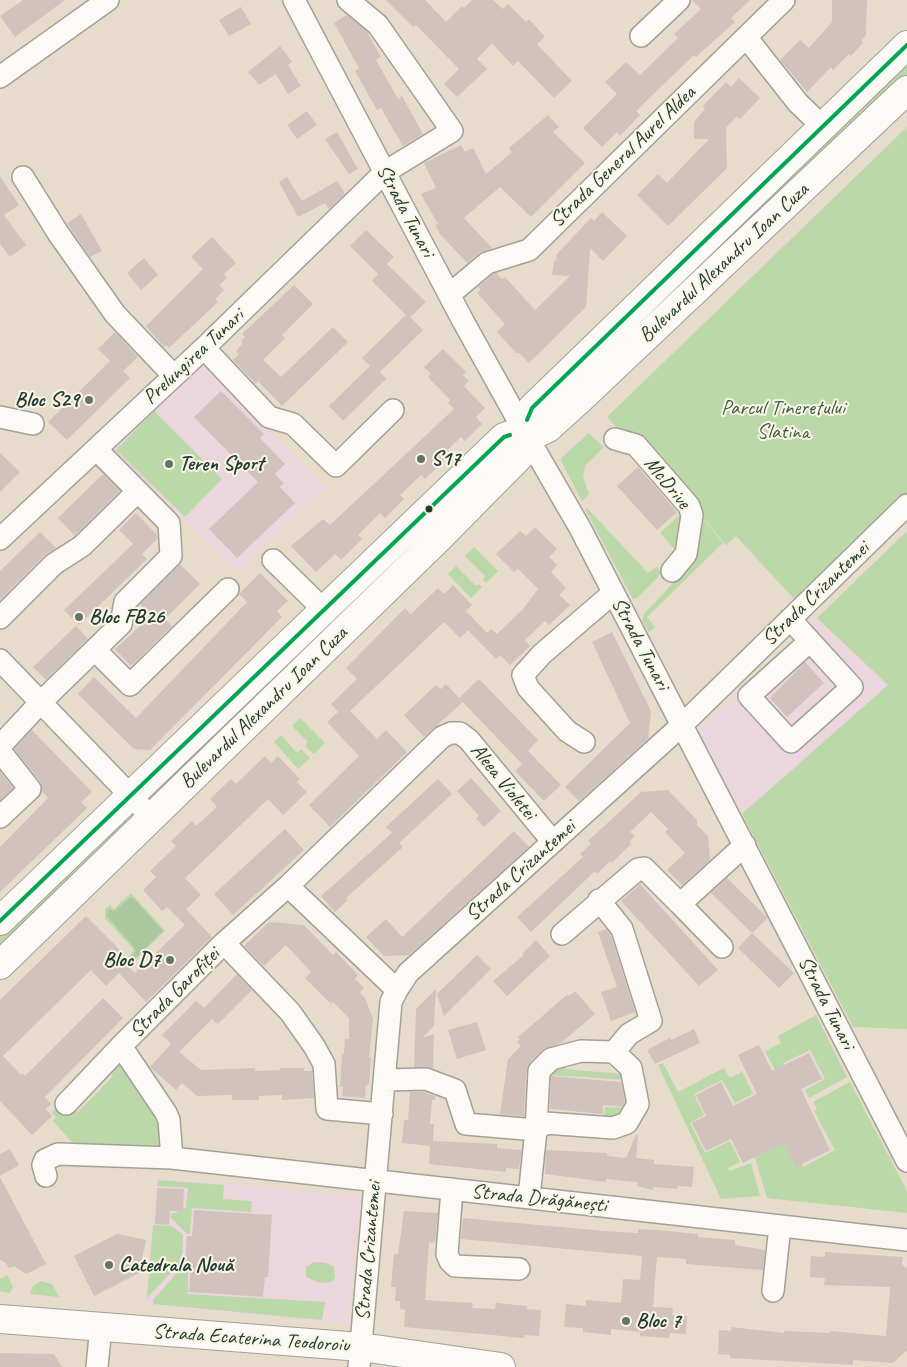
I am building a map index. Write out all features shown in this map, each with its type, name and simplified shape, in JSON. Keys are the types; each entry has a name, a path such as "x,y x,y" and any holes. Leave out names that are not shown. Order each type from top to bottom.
{"main road":[{"name":"Bulevardul Alexandru Ioan Cuza","path":"0,964 439,538 521,455 532,408 907,45"},
{"name":"Bulevardul Alexandru Ioan Cuza","path":"0,921 325,611 498,442 548,428 907,90"},
{"name":"Strada Ecaterina Teodoroiu","path":"0,1319 101,1326 360,1357 501,1367"}],"street":[{"path":"0,77 108,0"},
{"name":"Strada Tunari","path":"294,0 450,294 613,593 745,845 897,1120 907,1161"},
{"name":"Prelungirea Tunari","path":"0,539 204,348 385,172 452,131 378,25 348,0"},
{"path":"641,36 679,0"},
{"name":"Strada General Aurel Aldea","path":"450,294 487,263 529,250 784,0"},
{"path":"746,37 798,102 822,126"},
{"path":"23,176 58,233 115,314 174,376"},
{"path":"204,348 269,417 293,424 336,466 393,410"},
{"path":"0,417 33,424"},
{"name":"McDrive","path":"615,438 636,445 689,506 692,515 686,554 672,571"},
{"path":"0,727 95,650 121,624 125,602 171,556 170,523 96,449"},
{"path":"0,618 54,564 82,546 137,492"},
{"name":"Strada Crizantemei","path":"360,1357 391,1002 397,990 408,973 682,725 907,506"},
{"path":"273,560 325,611"},
{"path":"95,650 130,685 228,589"},
{"path":"584,742 568,731 528,688 523,675 526,669 546,650 613,593"},
{"path":"790,619 810,640 852,687 791,742 749,696 810,640"},
{"path":"0,660 152,818"},
{"path":"0,746 37,698"},
{"name":"Aleea Violetei","path":"425,753 442,736 460,733 494,769 553,842"},
{"path":"0,751 30,789 0,817"},
{"name":"Strada Garofiței","path":"66,1104 224,943 288,886 425,753"},
{"path":"680,904 745,845"},
{"path":"562,934 599,900 638,869 644,868 722,947"},
{"path":"288,886 397,990"},
{"path":"599,900 622,929 651,1021 629,1034 614,1052"},
{"path":"224,943 290,1012 314,1046 324,1064 327,1109 382,1114"},
{"path":"121,1046 166,1113 169,1120 172,1158"},
{"path":"385,1080 426,1079 455,1090 466,1124 536,1130 546,1123 614,1128 627,1123 638,1104 631,1068 614,1052 581,1051 551,1059 539,1071 536,1130 529,1198"},
{"name":"Strada Drăgănești","path":"46,1176 43,1165 45,1160 58,1154 172,1158 907,1240"},
{"path":"452,1189 447,1254 450,1261 455,1266 519,1269"},
{"path":"773,1291 780,1226"},
{"path":"97,1367 101,1326"}],"shaded area":[{"path":"201,362 326,487 237,572 111,449"},
{"path":"817,618 889,685 742,814 699,730"},
{"path":"155,1177 360,1197 348,1324 146,1305"}],"green space":[{"path":"907,63 907,85 783,202 773,191"},
{"name":"Parcul Tineretului Slatina","path":"907,127 907,494 797,602 736,536 726,545 642,445 616,427 607,417"},
{"name":"Teren Sport","path":"154,411 222,479 185,517 116,450"},
{"path":"589,433 604,447 585,466 583,477 589,494 582,501 561,458"},
{"path":"683,506 677,552 660,533 681,514 679,510"},
{"path":"587,508 648,573 658,567 660,573 658,577 637,598 633,599 585,509"},
{"path":"695,509 723,543 647,617 655,627 649,632 642,621 644,614 689,566"},
{"path":"907,531 907,1029 853,1027 742,814 888,685 817,618"},
{"path":"474,547 498,571 486,583 483,580 485,576 465,556"},
{"path":"456,566 476,586 479,584 482,587 471,598 448,574"},
{"path":"300,718 325,743 314,754 305,746 308,742 292,726"},
{"path":"281,735 297,753 301,749 310,758 298,769 274,742"},
{"path":"126,820 135,829 0,956 0,936"},
{"path":"131,893 165,931 133,962 128,957 134,950 105,918 105,909 110,905 114,909"},
{"path":"130,898 133,898 163,931 134,959 133,956 136,951 134,947 107,916 109,909 114,911"},
{"path":"816,1015 847,1077 809,1098 805,1090 825,1079 810,1050 783,1063 787,1071 778,1076 765,1051 781,1043 778,1036"},
{"path":"566,1062 565,1069 621,1074 621,1071 628,1080 550,1075 550,1072"},
{"path":"663,1063 678,1092 724,1068 730,1078 742,1072 753,1094 735,1103 722,1080 694,1094 704,1115 690,1123 705,1153 730,1141 740,1162 728,1168 729,1171 751,1163 760,1196 721,1199 658,1065"},
{"path":"119,1064 150,1092 167,1149 75,1146 53,1121 56,1117 52,1112 60,1104 78,1112 113,1076 111,1074"},
{"path":"850,1082 907,1191 907,1213 767,1198 754,1155 771,1105 803,1167 835,1150 814,1111 817,1109 813,1102"},
{"path":"605,1107 627,1108 626,1116 603,1124"},
{"path":"158,1180 224,1185 223,1199 252,1201 251,1212 192,1208 190,1234 187,1234 171,1218 171,1213 177,1213 178,1208 186,1208 188,1188 157,1186"},
{"path":"153,1225 172,1226 183,1235 182,1261 147,1298"},
{"path":"314,1262 326,1263 334,1267 335,1278 331,1282 320,1283 306,1277 306,1267"},
{"path":"188,1265 188,1294 325,1302 322,1320 153,1304 153,1300 183,1266"},
{"path":"7,1275 13,1286 10,1293 0,1291 0,1279"},
{"path":"41,1281 52,1284 59,1297 30,1294 33,1286"}],"building":[{"path":"23,0 65,0 15,37 0,16"},
{"path":"386,0 425,0 446,22 462,6 464,8 472,0 493,0 503,9 508,4 526,22 529,19 545,37 537,44 572,81 554,98 518,61 513,66 492,43 477,59 487,69 457,97 444,84 459,69 416,25 413,27"},
{"path":"692,0 750,0 731,18 735,22 696,57 694,55 636,111 640,115 620,136 617,132 602,147 583,128 617,94 605,82 626,62 640,75 678,38 674,34 701,9"},
{"path":"832,0 867,0 866,35 861,41 863,43 851,56 849,54 833,70 831,67 807,92 780,60 800,40 809,48 832,22"},
{"path":"241,7 251,24 229,36 219,20"},
{"path":"347,15 367,32 381,57 376,60 398,99 402,96 423,134 403,146 381,108 377,110 355,71 359,68 334,23"},
{"path":"280,46 292,62 288,65 301,86 288,94 276,74 259,85 248,72"},
{"path":"739,78 760,98 740,119 737,116 726,128 727,168 668,226 637,195 658,174 667,183 709,139 694,139 694,122 705,109 703,106 726,82 731,87"},
{"path":"307,111 317,125 297,139 287,125"},
{"path":"548,115 559,127 553,132 585,163 531,217 500,187 464,218 492,248 479,253 467,263 440,234 435,225 438,224 421,194 436,188 424,163 461,145 465,152 473,148 486,174 512,152 509,148"},
{"path":"337,132 358,169 349,174 325,139"},
{"path":"0,176 19,205 4,215 26,245 10,257 0,244"},
{"path":"287,177 302,201 337,181 345,194 329,209 325,203 298,217 279,182"},
{"path":"602,212 627,236 603,261 590,248 586,307 529,363 519,353 516,353 497,332 505,324 477,293 481,290 478,287 496,273 502,279 505,277 535,310 570,276 552,275 554,262 557,259 556,255 591,218 594,221"},
{"path":"81,214 102,251 90,257 67,223"},
{"path":"366,230 394,257 387,264 426,302 410,317 423,330 380,372 386,379 343,421 329,406 370,366 362,358 406,315 372,281 378,274 350,246"},
{"path":"212,237 236,263 224,274 227,278 219,285 224,290 215,299 218,302 169,348 166,345 164,347 146,326 203,269 191,257"},
{"path":"144,258 158,275 141,290 127,273"},
{"path":"294,285 313,304 282,335 285,338 263,360 281,377 333,327 348,342 282,406 258,381 256,384 233,360 239,354 236,351 243,343 241,341 245,337 242,334"},
{"name":"Bloc S29","path":"115,332 138,357 123,371 130,378 67,440 48,422 110,361 98,349"},
{"name":"S17","path":"443,349 466,372 463,375 469,381 464,386 485,408 476,417 482,424 465,441 461,437 440,457 444,461 425,479 421,475 400,495 404,499 385,518 380,513 358,535 362,539 341,560 335,554 316,572 291,546 323,519 330,525 454,409 448,403 450,400 428,377 431,374 424,367"},
{"path":"221,391 264,434 260,438 285,464 275,474 284,483 280,487 295,503 237,558 209,529 258,482 194,417"},
{"path":"0,453 20,472 0,492"},
{"path":"638,467 677,512 657,530 617,486"},
{"path":"103,474 120,491 75,536 58,518"},
{"path":"136,513 157,535 157,539 142,554 147,559 79,625 64,610 133,544 119,530"},
{"path":"535,527 557,549 549,557 557,565 551,572 566,588 559,595 570,605 549,625 545,621 525,640 530,646 510,665 500,655 496,659 468,630 460,638 444,622 350,711 377,739 386,730 407,752 330,827 309,805 359,756 327,722 338,712 331,704 357,679 346,668 405,608 411,614 438,588 444,594 453,585 472,605 466,611 487,633 491,629 497,634 523,609 538,589 518,569 514,572 496,554 520,531 526,536"},
{"path":"40,532 56,548 45,555 0,600 0,571"},
{"path":"180,564 200,584 165,619 172,626 131,666 115,649 151,616 140,604"},
{"path":"260,573 288,601 277,611 282,617 150,750 134,749 78,694 94,677 136,718 247,602 239,594"},
{"path":"76,626 88,639 46,680 33,667"},
{"path":"612,632 651,711 648,739 579,801 565,787 630,723 592,642"},
{"path":"805,662 824,683 787,717 770,698"},
{"path":"479,679 538,740 528,751 561,785 544,801 515,771 522,764 459,698"},
{"path":"446,684 463,702 424,737 404,715 436,685 441,689"},
{"path":"32,730 92,792 81,802 87,808 0,892 0,847 48,798 42,791 40,781 14,749"},
{"path":"265,756 271,763 278,756 300,779 297,782 307,792 283,815 268,799 185,878 201,895 186,909 212,937 146,1002 119,973 106,986 91,970 3,1056 21,1075 23,1073 25,1076 103,998 123,1018 45,1097 51,1104 46,1109 52,1116 32,1135 0,1101 0,1000 86,916 120,950 116,954 135,973 185,925 167,907 162,911 143,890 156,877 150,871 176,846 171,841 192,821 196,826 217,807 210,799 231,779 236,784"},
{"path":"0,771 13,788 0,800"},
{"path":"471,778 501,811 484,827 476,818 479,816 457,791"},
{"path":"438,779 452,794 399,843 403,847 346,898 348,900 335,912 321,896 392,833 386,827"},
{"path":"668,790 697,820 697,825 708,836 710,860 682,885 667,870 685,853 665,832 668,829 651,812 630,832 635,836 629,842 631,844 612,863 610,861 598,873 594,872 531,932 517,917 583,857 580,854 591,844 588,841 641,792"},
{"path":"285,829 304,850 233,915 214,894"},
{"path":"514,831 529,847 409,955 384,956 366,937 386,919 402,937"},
{"path":"727,878 768,918 752,933 711,893"},
{"path":"640,884 718,970 699,986 621,901"},
{"path":"269,922 304,925 333,955 336,952 358,975 355,979 364,988 360,992 365,998 373,1019 369,1057 371,1057 369,1085 366,1085 365,1098 342,1096 343,1087 340,1087 342,1054 344,1054 345,1039 349,1039 349,1018 333,1002 331,1004 305,978 311,972 286,945 264,966 244,946"},
{"path":"606,929 611,935 635,1012 611,1021 601,992 617,987 598,932"},
{"path":"752,933 794,973 779,988 738,948"},
{"path":"536,940 550,956 507,996 493,981 524,955 522,954"},
{"path":"477,955 491,969 444,1016 437,994"},
{"path":"237,974 252,990 218,1024 212,1019 179,1052 201,1070 255,1068 255,1071 304,1068 304,1071 312,1071 314,1098 282,1100 282,1095 259,1096 259,1100 232,1100 232,1095 197,1096 182,1083 176,1090 150,1067 171,1044 162,1035 196,1001 204,1008"},
{"path":"436,989 434,1026 422,1038 434,1034 433,1068 414,1067 416,1009"},
{"path":"575,991 595,1014 561,1043 543,1050 530,1062 526,1074 524,1116 500,1114 508,1059 521,1046 517,1042 520,1039 518,1037 568,994 569,996"},
{"path":"477,1022 486,1050 457,1059 448,1030"},
{"path":"694,1029 700,1043 655,1064 647,1050 670,1038 671,1040"},
{"path":"759,1045 772,1071 809,1053 822,1079 801,1089 830,1150 796,1167 784,1143 743,1163 731,1139 706,1151 692,1123 706,1116 696,1095 721,1082 733,1106 757,1094 738,1055"},
{"path":"551,1076 621,1082 625,1102 622,1107 603,1105 603,1114 550,1109"},
{"path":"410,1092 424,1092 435,1096 435,1100 432,1100 430,1124 434,1124 433,1141 497,1144 497,1148 521,1150 522,1148 519,1169 506,1168 506,1172 429,1164 430,1146 402,1143 404,1120 408,1120"},
{"path":"636,1135 638,1136 636,1158 654,1160 654,1164 694,1167 692,1187 678,1186 677,1189 653,1187 653,1190 637,1186 637,1182 606,1179 606,1182 545,1174 546,1150 607,1153 607,1156 626,1158"},
{"path":"10,1149 19,1165 0,1176 0,1154"},
{"path":"0,1177 46,1264 26,1274 14,1266 9,1268 6,1263 0,1260"},
{"path":"157,1188 184,1189 183,1212 170,1211 169,1225 155,1224"},
{"path":"194,1210 272,1215 268,1277 265,1277 263,1297 189,1292 191,1264 185,1264 187,1236 192,1236"},
{"path":"404,1211 438,1213 435,1243 429,1242 425,1300 473,1303 472,1308 495,1309 496,1303 527,1306 527,1309 541,1310 539,1336 525,1335 524,1338 404,1327 405,1310 400,1309 400,1301 395,1301 396,1287 391,1287 394,1254 398,1254"},
{"path":"463,1218 604,1231 638,1233 638,1229 657,1230 698,1234 698,1237 735,1240 735,1245 765,1250 763,1270 686,1264 686,1259 657,1257 653,1307 673,1308 672,1315 687,1316 686,1334 670,1333 669,1338 640,1336 640,1332 611,1329 611,1335 583,1332 583,1328 564,1327 566,1304 586,1306 586,1300 621,1303 623,1279 640,1280 642,1256 461,1239"},
{"name":"Catedrala Nouă","path":"117,1234 146,1240 139,1273 94,1296 74,1256"},
{"path":"825,1252 903,1257 902,1264 907,1269 907,1350 893,1363 853,1360 853,1365 730,1358 730,1355 718,1354 719,1330 731,1331 731,1327 784,1333 785,1331 830,1333 830,1331 886,1336 890,1287 824,1285 825,1278 810,1277 811,1256 825,1257"},
{"path":"0,1353 54,1354 62,1367 0,1367"}],"transit line":[{"path":"527,420 532,408 907,45"},
{"path":"0,921 504,437 510,435"}],"place":[{"name":"Bloc S29","path":"89,400"},
{"name":"S17","path":"421,459"},
{"name":"Teren Sport","path":"169,464"},
{"name":"Bloc FB26","path":"79,617"},
{"name":"Bloc D7","path":"170,960"},
{"name":"Catedrala Nouă","path":"109,1265"},
{"name":"Bloc 7","path":"626,1321"}]}
